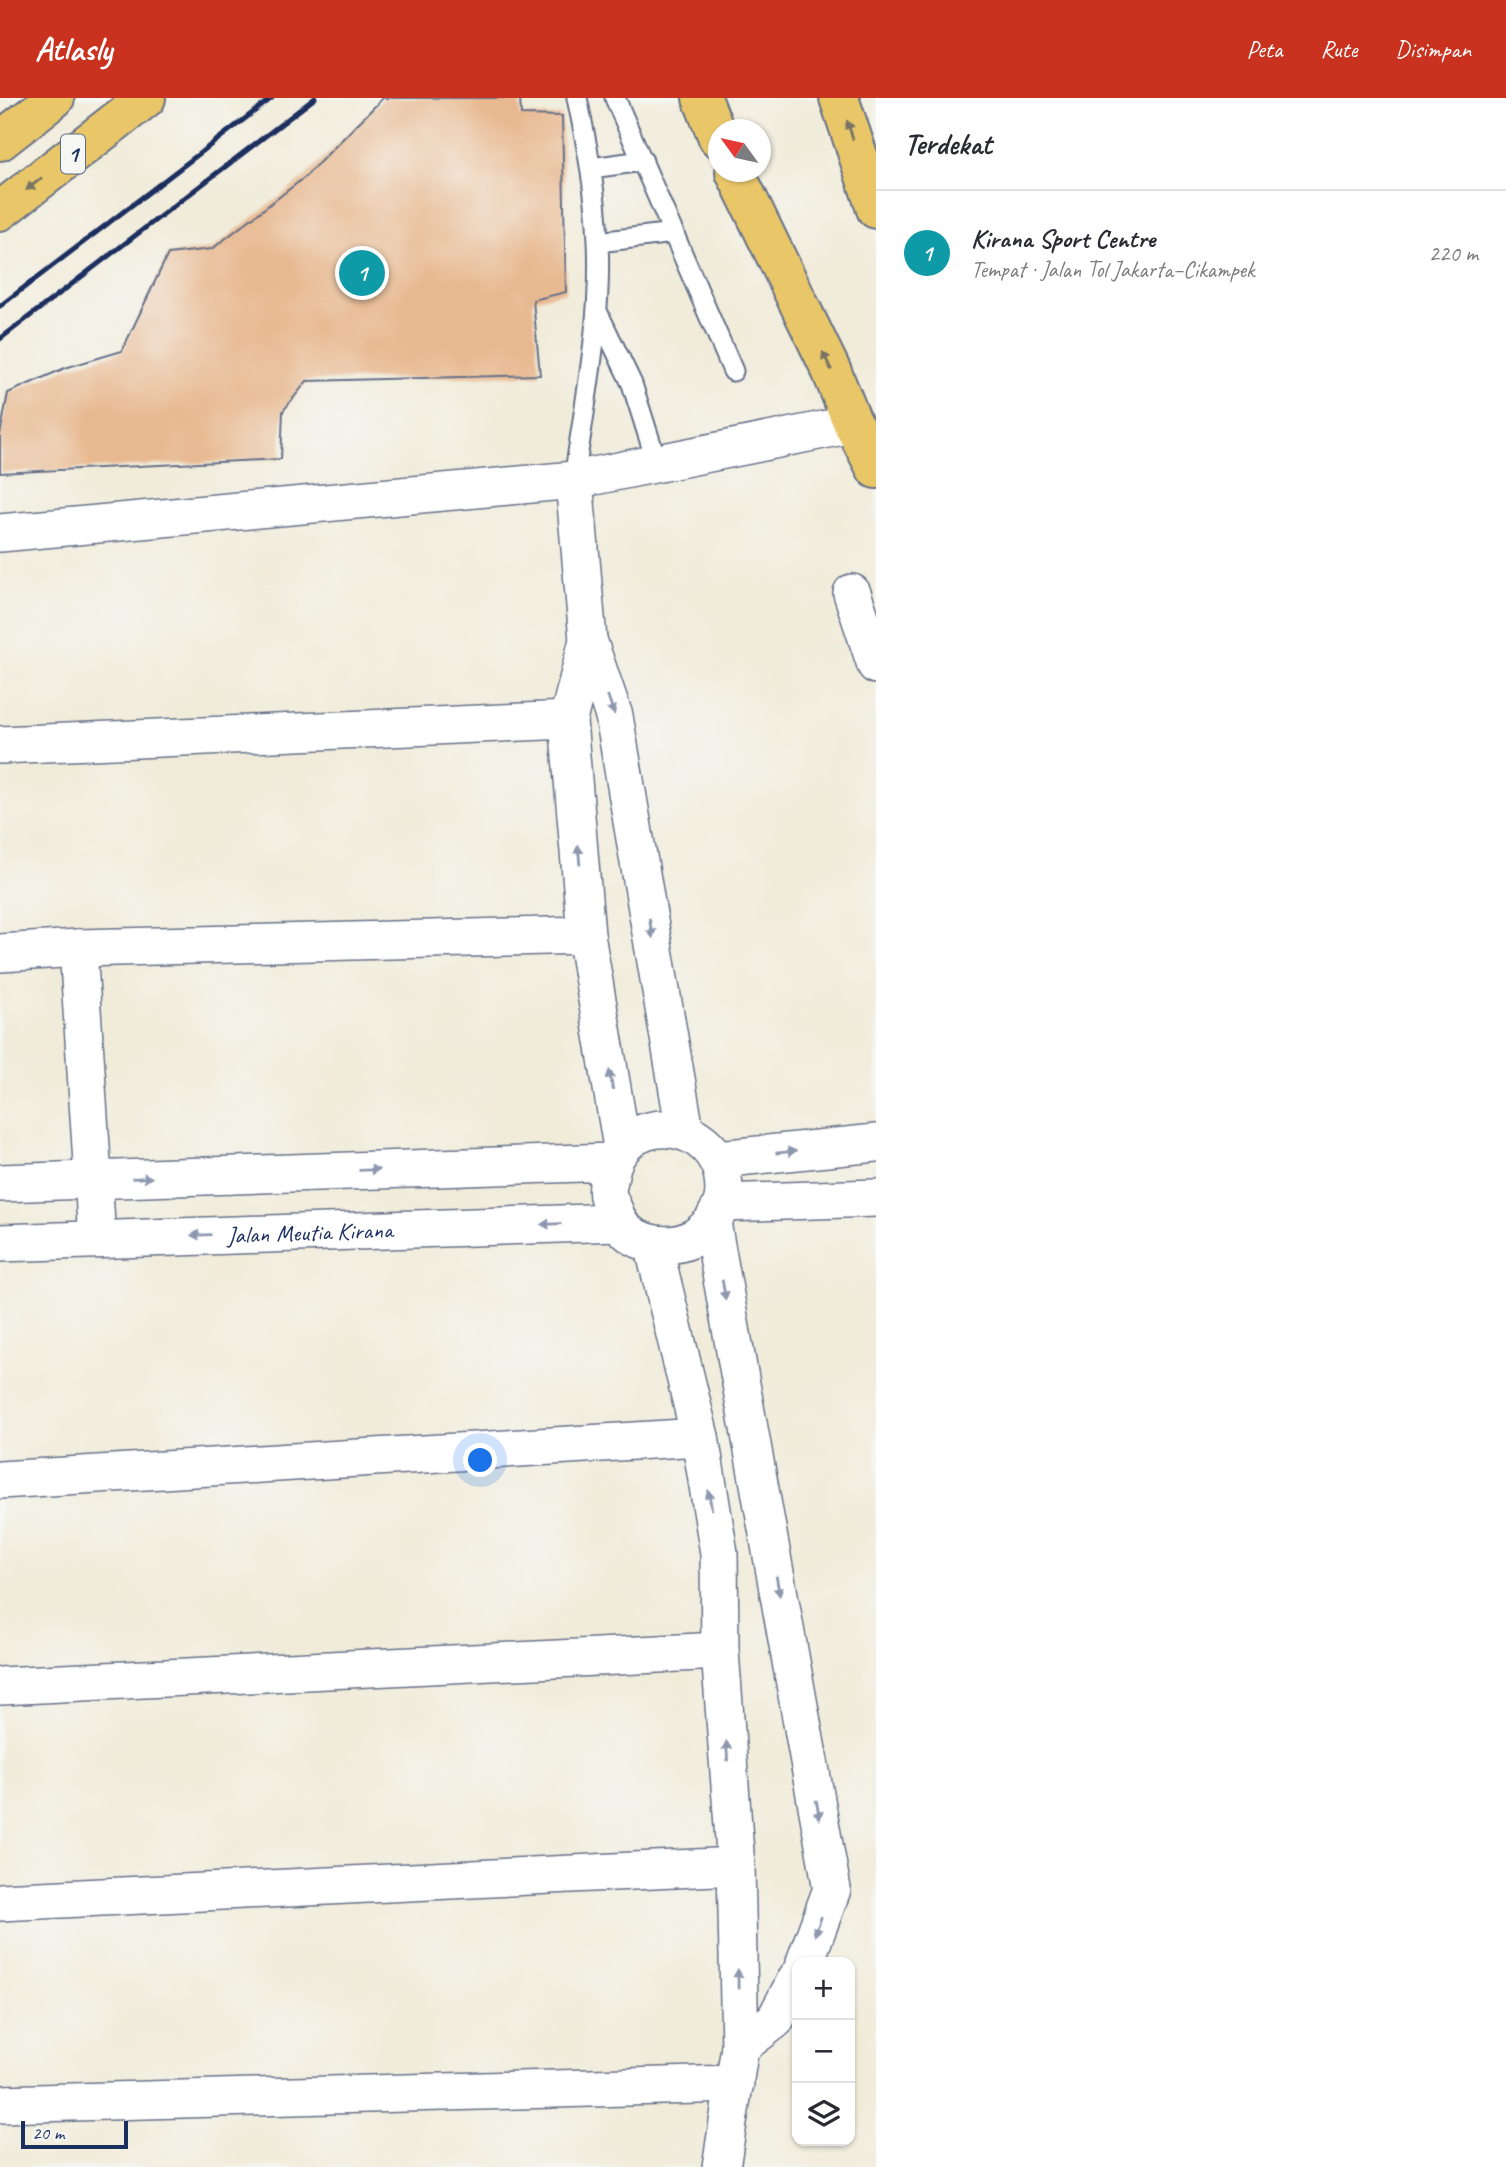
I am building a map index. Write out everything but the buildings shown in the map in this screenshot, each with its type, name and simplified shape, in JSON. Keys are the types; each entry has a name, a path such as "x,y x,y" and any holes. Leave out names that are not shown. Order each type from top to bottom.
{"highway":[{"name":"1","path":"0,141 55,98"},
{"name":"1","path":"0,211 146,98"},
{"path":"702,98 711,119"},
{"path":"839,98 876,209"},
{"path":"740,182 876,469"}],"street":[{"path":"0,533 574,480 853,424"},
{"path":"574,480 589,640 614,716 685,1131"},
{"path":"852,593 876,666"},
{"path":"589,640 568,720 586,935 617,1155 607,1193 619,1222 634,1237 653,1244 675,1244 695,1237 717,1213 876,1198"},
{"path":"0,745 568,720"},
{"path":"0,953 78,947 586,935"},
{"path":"78,947 97,1239"},
{"path":"0,1183 617,1155 641,1134 663,1128 685,1131 704,1142 718,1159 724,1181 717,1213 771,1543 832,1889 807,1957"},
{"path":"718,1159 876,1143"},
{"name":"Jalan Meutia Kirana","path":"0,1242 619,1222"},
{"path":"653,1244 699,1437 719,1553 720,1651 736,1866 740,2047 721,2167"},
{"path":"0,1480 699,1437"},
{"path":"719,1553 771,1543"},
{"path":"0,1686 720,1651"},
{"path":"0,1902 736,1866"},
{"path":"740,2047 775,2020 792,1988"},
{"path":"0,2104 735,2084"}],"lane":[{"path":"574,480 597,310 598,242 591,168 578,98"},
{"path":"615,98 733,371"},
{"path":"591,168 643,160"},
{"path":"598,242 674,233"},
{"path":"597,310 632,384 657,463"}],"railway":[{"path":"0,306 272,98"},
{"path":"0,339 315,98"}],"place":[{"name":"Kirana Sport Centre","path":"362,273"}]}
